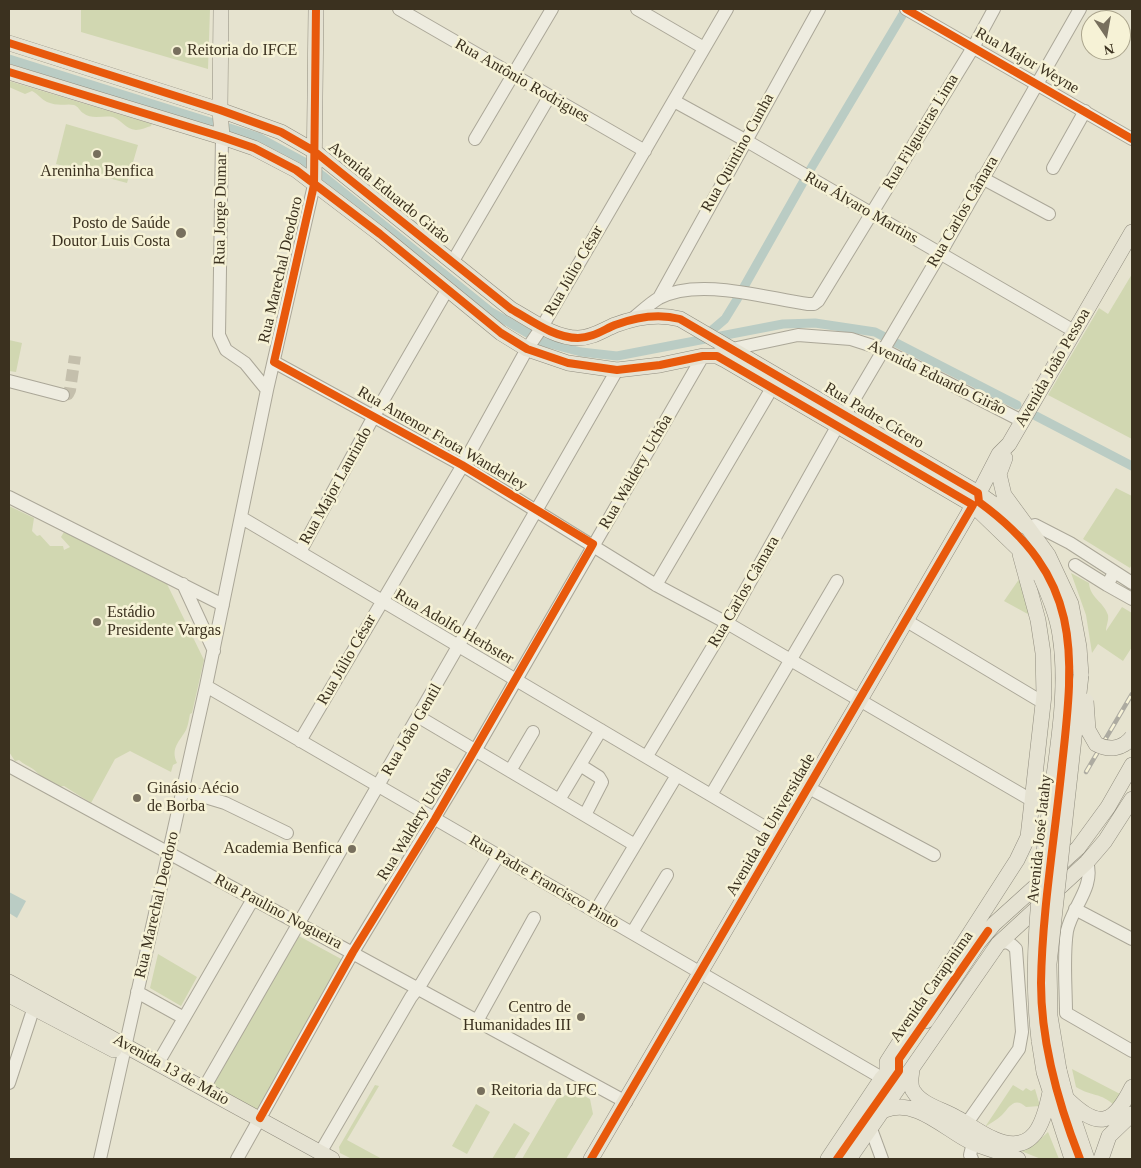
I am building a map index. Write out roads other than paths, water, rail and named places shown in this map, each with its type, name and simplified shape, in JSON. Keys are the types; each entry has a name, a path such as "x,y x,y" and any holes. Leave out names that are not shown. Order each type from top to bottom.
{"main road":[{"name":"Rua Jorge Dumar","path":"221,9 221,124"},
{"path":"314,168 316,9"},
{"name":"Avenida Eduardo Girão","path":"9,43 221,124 254,148 296,170 314,168 453,261 511,309 540,330 583,338 631,320 644,317 670,316 680,319 705,334"},
{"name":"Avenida Eduardo Girão","path":"9,72 221,124 281,132 380,234 501,333 568,364 617,370 660,365 703,356"},
{"name":"Avenida João Pessoa","path":"976,499 999,454 1009,444 1132,232"},
{"name":"Rua Padre Cícero","path":"705,334 842,420 1026,527"},
{"name":"Rua Padre Cícero","path":"703,356 717,356 772,388 842,420"},
{"name":"Avenida José Jatahy","path":"1009,444 1001,466 1000,481 1004,495 1057,571 1075,618 1081,675 1049,964 1052,1071 1050,1092 1072,1159"},
{"name":"Rua Padre Cícero","path":"976,499 1019,550"},
{"name":"Avenida da Universidade","path":"591,1159 626,1102 976,499"},
{"path":"884,1075 887,1062 1024,850 1033,802 1044,695 1043,653 1030,588 1019,550"},
{"name":"Avenida José Jatahy","path":"1019,550 1029,559 1041,577 1057,618 1062,670 1061,714 1044,854 1035,962 1036,1020 1052,1071 1066,1097 1087,1159"},
{"path":"1081,675 1086,688 1086,716 1091,738 1103,748 1111,748 1128,743 1132,737"},
{"name":"Avenida Carapinima","path":"828,1159 884,1075 900,1059 978,943 994,924 1078,848 1108,807 1132,765"},
{"name":"Avenida Carapinima","path":"848,1159 885,1110 998,944 1088,862 1128,815 1132,799"},
{"name":"Avenida 13 de Maio","path":"9,982 124,1050 323,1157"},
{"name":"Avenida 13 de Maio","path":"9,995 33,1010 158,1063 204,1088 258,1122"},
{"path":"912,1069 911,1087 920,1099 998,1141 1014,1143 1026,1140 1038,1131 1043,1123 1050,1092"},
{"path":"1066,1097 1086,1116 1099,1119 1107,1118 1119,1111 1132,1087"},
{"path":"885,1110 900,1106 916,1109 973,1143 998,1150 1018,1159"},
{"path":"1100,1159 1109,1136 1132,1114"}],"street":[{"name":"Rua Antônio Rodrigues","path":"400,9 645,151"},
{"path":"475,139 552,9"},
{"path":"637,9 704,48"},
{"name":"Rua Júlio César","path":"300,741 462,465 528,347 540,330 727,9"},
{"name":"Rua Quintino Cunha","path":"659,298 819,9"},
{"name":"Rua Filgueiras Lima","path":"659,298 682,291 702,289 814,304 820,300 974,46 994,9"},
{"name":"Rua Carlos Câmara","path":"647,756 727,623 883,347 940,254 1080,9"},
{"name":"Rua Major Weyne","path":"908,10 974,46 1132,139"},
{"path":"453,261 549,97"},
{"name":"Rua Álvaro Martins","path":"674,101 745,140 1074,331"},
{"path":"1053,168 1085,111"},
{"name":"Rua Jorge Dumar","path":"221,124 219,334 226,350 245,363 267,390"},
{"name":"Rua Marechal Deodoro","path":"100,1159 214,651 314,168"},
{"path":"982,178 1049,214"},
{"name":"Rua Major Laurindo","path":"300,552 374,416 448,290"},
{"path":"631,320 659,298"},
{"name":"Avenida Eduardo Girão","path":"728,347 798,335 840,336 883,347 1022,421"},
{"name":"Rua Waldery Uchôa","path":"237,1159 353,952 475,751 703,356"},
{"path":"245,363 263,367 274,362"},
{"name":"Rua Antenor Frota Wanderley","path":"274,362 462,465 593,544 656,585 727,623 1033,802"},
{"name":"Rua João Gentil","path":"204,1088 460,646 617,370"},
{"path":"9,381 63,395"},
{"path":"656,585 772,388"},
{"path":"9,497 223,605"},
{"name":"Rua Adolfo Herbster","path":"242,518 780,836"},
{"name":"Rua Padre Cícero","path":"1026,527 1036,525 1070,543 1132,583"},
{"path":"1075,565 1132,599"},
{"path":"1107,584 1114,572"},
{"path":"711,796 837,581"},
{"path":"183,584 214,651"},
{"path":"905,620 1037,699"},
{"name":"Rua Padre Francisco Pinto","path":"206,686 700,973 884,1075"},
{"path":"419,717 635,845"},
{"path":"559,800 601,730"},
{"path":"510,771 533,732"},
{"path":"580,765 600,777 602,782 585,814"},
{"name":"Rua Paulino Nogueira","path":"9,766 626,1102"},
{"path":"595,912 677,775"},
{"path":"808,788 934,855"},
{"path":"182,790 225,803 287,833"},
{"path":"323,1157 417,1000 418,988 498,856"},
{"path":"1088,862 1090,871 1087,887 1075,909 1068,931 1066,1013 1132,1051"},
{"path":"632,933 667,875"},
{"path":"158,1063 252,899"},
{"path":"1075,909 1132,940"},
{"path":"477,1021 534,918"},
{"path":"967,1123 1016,1055 1022,1040 1016,949 1012,944 1004,942 998,944"},
{"path":"137,992 184,1018"},
{"path":"9,1083 33,1010"},
{"path":"871,1129 882,1159"},
{"path":"972,1159 970,1155 973,1143"}],"waterway":[{"path":"704,337 725,319 810,170 906,9"},
{"path":"9,59 258,137 306,163 491,312 543,342 581,352 617,356 783,324 815,323 875,332 1017,405"},
{"path":"1036,416 1132,466"}],"tunnel":[{"path":"63,395 68,394 70,390 75,356"}],"railway":[{"path":"1086,772 1132,694"}],"place":[{"name":"Reitoria do IFCE","path":"177,51"},
{"name":"Areninha Benfica","path":"97,154"},
{"name":"Posto de Saúde Doutor Luis Costa","path":"181,233"},
{"name":"Estádio Presidente Vargas","path":"97,622"},
{"name":"Ginásio Aécio de Borba","path":"137,798"},
{"name":"Academia Benfica","path":"352,849"},
{"name":"Centro de Humanidades III","path":"581,1017"},
{"name":"Reitoria da UFC","path":"481,1091"}]}
